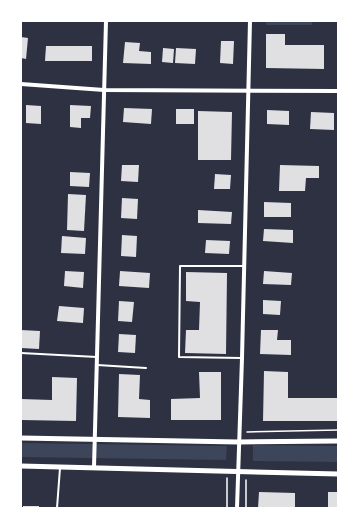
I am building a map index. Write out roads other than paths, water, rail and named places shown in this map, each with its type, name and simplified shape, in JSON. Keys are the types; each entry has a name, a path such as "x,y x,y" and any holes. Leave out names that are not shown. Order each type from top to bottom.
{"street":[{"path":"94,467 106,21"},
{"path":"236,508 242,358 250,21"},
{"path":"21,84 104,90 338,91"},
{"path":"21,438 238,442 338,441"},
{"path":"21,466 338,474"}],"lane":[{"path":"242,358 178,357 180,266 244,266"},
{"path":"21,353 97,357"},
{"path":"97,366 146,368"},
{"path":"58,508 60,466"}]}
